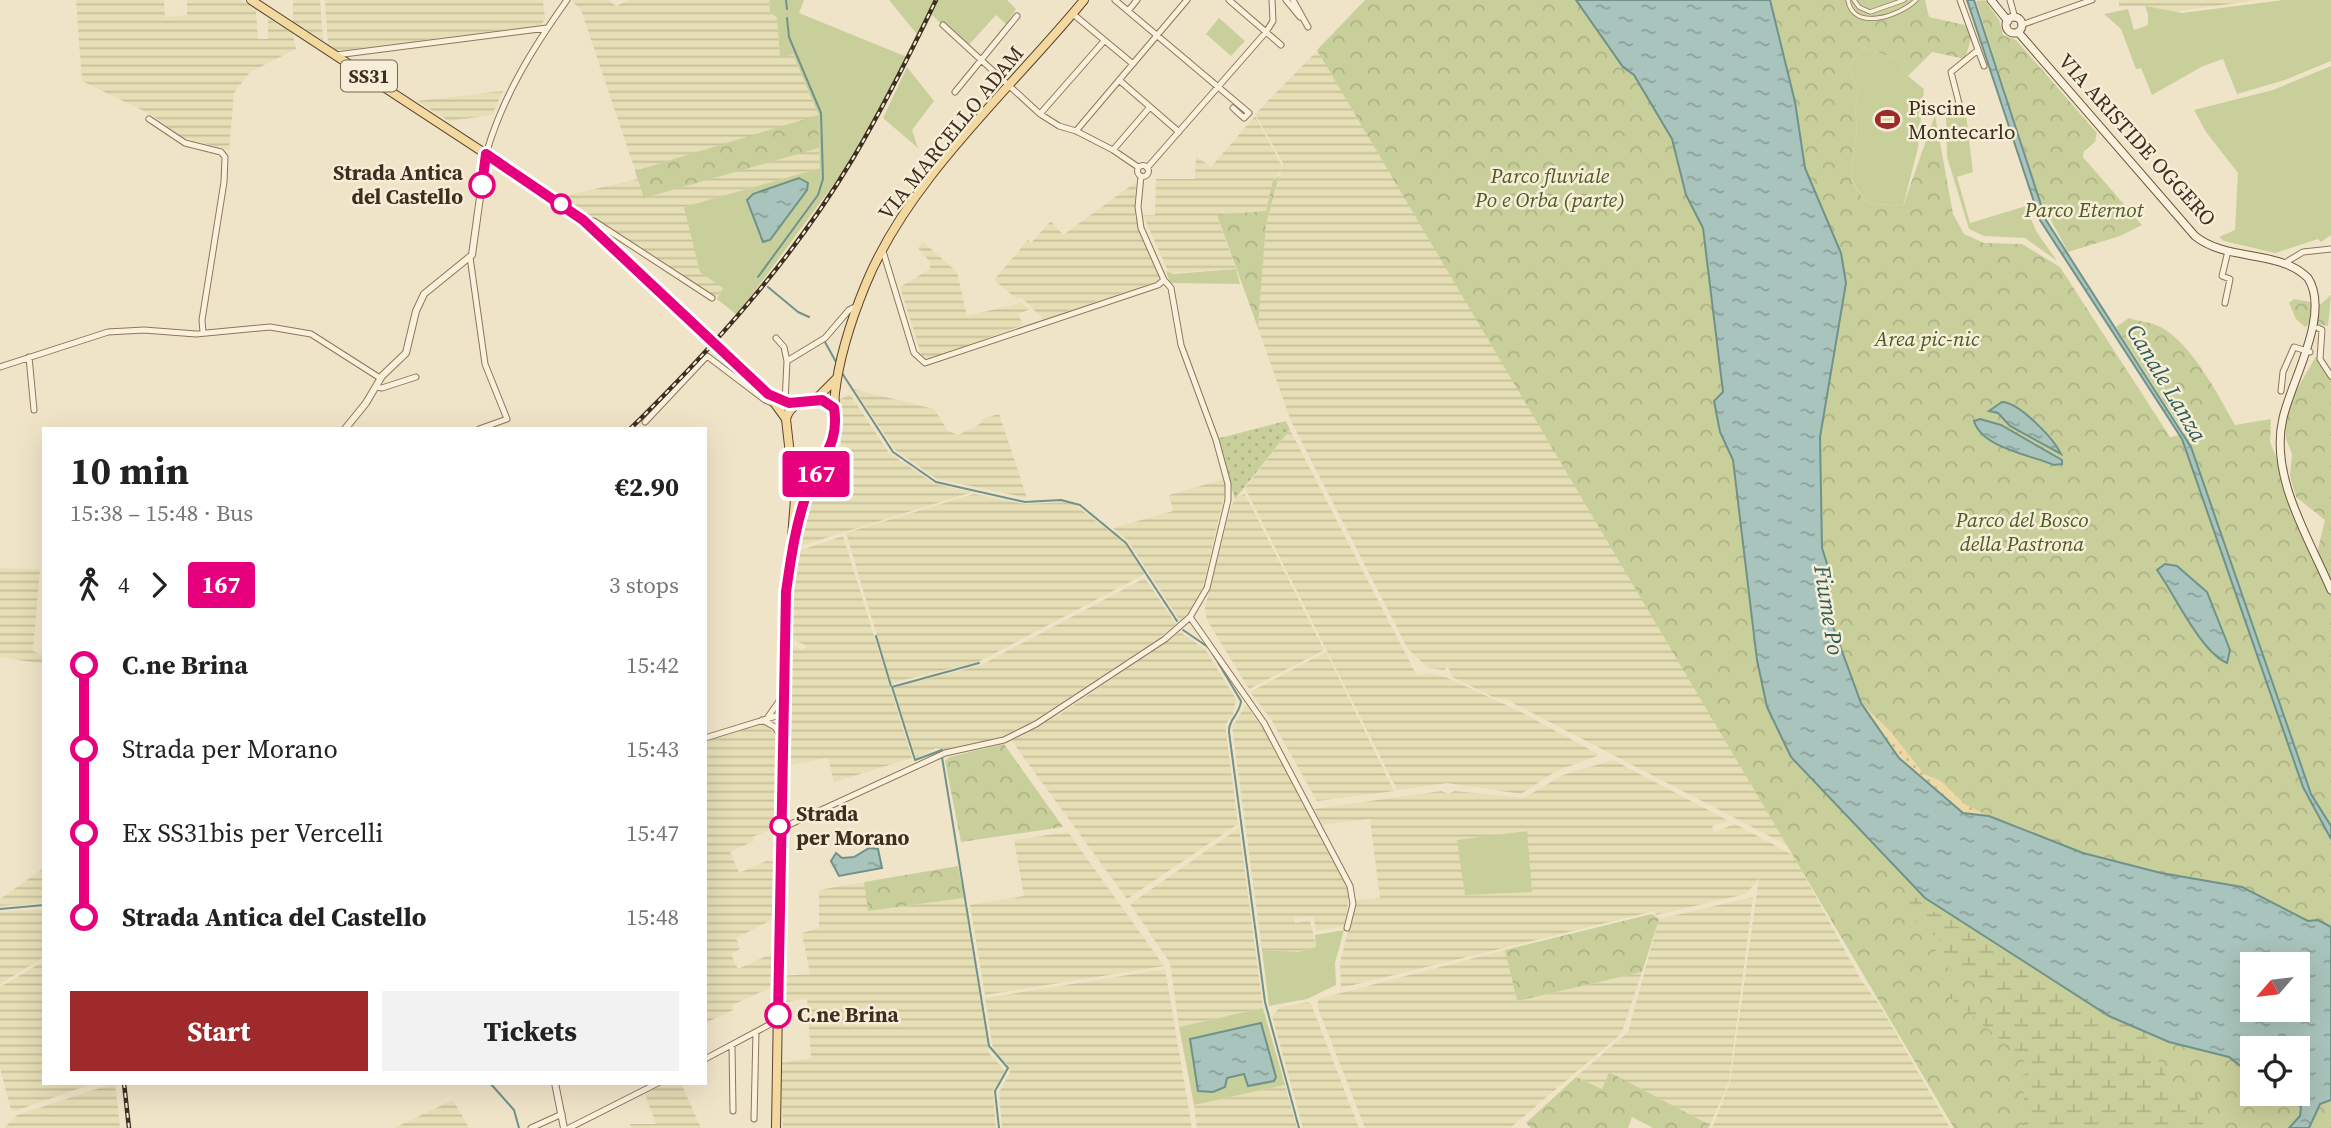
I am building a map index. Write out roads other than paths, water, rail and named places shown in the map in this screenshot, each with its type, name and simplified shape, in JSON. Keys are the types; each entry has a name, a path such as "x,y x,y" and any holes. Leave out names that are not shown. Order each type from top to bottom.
{"main road":[{"name":"SS31","path":"251,0 583,220 768,394 781,402 801,402"},
{"name":"VIA MARCELLO ADAM","path":"834,408 839,373 859,305 880,252 911,202 1084,0"},
{"name":"VIA ARISTIDE OGGERO","path":"1991,0 2019,28 2187,229 2202,242 2283,264 2302,273 2317,289 2321,306 2318,328"},
{"name":"VIA ARISTIDE OGGERO","path":"2011,19 2008,30 2019,28"},
{"path":"2318,328 2311,352 2287,403 2280,446 2288,488 2331,590"},
{"name":"VIA MARCELLO ADAM","path":"813,401 827,391 839,373"},
{"name":"SS31","path":"781,402 786,419"},
{"path":"776,1128 785,604 793,544 795,499 786,419 790,410 801,402 829,402 834,408 836,435 809,488 793,544"},
{"path":"792,461 795,468 806,472 821,462"}],"street":[{"path":"485,427 507,419 485,364 470,257 486,154 496,120 515,80 567,0"},
{"path":"1115,0 1249,113 1244,118 1233,108"},
{"path":"1128,11 1137,0"},
{"path":"1076,131 1187,0"},
{"path":"1229,0 1281,45"},
{"path":"1141,176 1147,174 1147,167 1266,32 1273,21 1272,0"},
{"path":"1286,0 1307,25 1293,0"},
{"path":"1848,0 1849,9 1856,17 1871,18 1908,7 1916,0"},
{"path":"1854,0 1858,7 1870,12 1904,0"},
{"path":"1960,0 1984,66"},
{"path":"2010,0 2011,19"},
{"path":"2019,28 2092,0"},
{"path":"1073,14 1133,64"},
{"path":"955,92 1017,16"},
{"path":"943,25 1040,114 1059,126 1076,131 1113,150 1138,167 1147,167"},
{"path":"336,55 547,28"},
{"path":"1040,114 1104,41"},
{"path":"1961,111 1951,72 1978,50"},
{"path":"1119,80 1179,132"},
{"path":"1113,150 1150,107"},
{"path":"149,119 185,143 221,152 225,157 224,183 202,320 203,332"},
{"path":"780,829 946,753 1004,740 1035,724 1164,639 1189,617 1207,588 1228,500 1228,484 1216,440 1181,345 1171,288 1164,280 1139,220 1141,176 1137,172 1138,167"},
{"path":"583,220 593,221 712,298"},
{"path":"2283,264 2303,252 2331,249"},
{"path":"2225,303 2231,279 2222,276 2228,251"},
{"path":"880,252 890,267 915,353 922,362 929,363 1158,285 1164,280"},
{"path":"346,427 380,378 406,353 416,311 424,294 470,257"},
{"path":"787,361 823,339 849,310 859,305"},
{"path":"0,367 108,332 203,332 270,327 311,334 380,378"},
{"path":"2318,328 2322,330 2319,359 2326,373 2331,376"},
{"path":"645,422 707,356 765,400 781,402 787,361 784,347 776,338"},
{"path":"2281,391 2283,372 2294,347 2311,352"},
{"path":"29,357 34,410"},
{"path":"376,387 382,388 416,377"},
{"path":"1189,617 1264,723 1350,887 1353,904 1347,928"},
{"path":"764,720 783,694"},
{"path":"707,737 783,714"},
{"path":"764,720 775,727 783,739"},
{"path":"707,1058 778,1020"},
{"path":"754,1119 756,1032"},
{"path":"732,1045 733,1111"},
{"path":"555,1085 567,1128 654,1085"},
{"path":"639,1085 643,1091"},
{"path":"531,1128 562,1114"}],"water":[{"name":"Fiume Po","path":"1576,0 1770,0 1795,102 1805,168 1841,253 1846,283 1820,437 1822,548 1829,570 1832,624 1861,703 1899,758 1963,813 1989,816 2083,853 2161,873 2242,887 2308,921 2318,920 2331,927 2331,1100 2320,1104 2309,1128 2289,1128 2300,1116 2300,1106 2310,1106 2310,1036 2240,1036 2240,1066 2229,1057 2169,1042 2109,1016 1925,898 1791,757 1767,707 1757,660 1733,460 1720,432 1714,401 1723,392 1703,228 1686,195 1672,139 1634,75 1623,67"},
{"path":"1967,0 1974,0 2046,220 2191,447 2311,794 2331,826 2331,839 2303,787 2182,439 2040,220"},
{"path":"799,178 808,183 807,190 770,240 763,242 747,200 753,194"},
{"path":"2002,402 2017,408 2035,422 2061,454 2010,426 1998,413 1989,411"},
{"path":"1980,419 2001,425 2062,460 2062,464 2054,465 1997,444 1979,430 1974,421"},
{"path":"2165,564 2177,566 2207,592 2230,650 2227,663 2207,647 2157,570"},
{"path":"869,848 878,849 882,868 839,876 831,861 836,853 842,858 854,857"},
{"path":"1261,1023 1276,1077 1274,1081 1248,1086 1244,1074 1227,1078 1225,1087 1213,1092 1198,1091 1190,1039"}],"waterway":[{"path":"786,0 787,9"},
{"path":"758,277 818,195 823,179 821,113 789,37 787,18"},
{"path":"768,287 798,312 809,317"},
{"path":"825,342 836,362"},
{"path":"842,373 893,452 936,482 1025,502 1061,500 1080,505 1126,543 1177,621"},
{"path":"1183,630 1208,647"},
{"path":"876,636 891,686"},
{"path":"1213,654 1241,701 1229,732 1265,1002 1299,1128"},
{"path":"942,750 915,760 892,687 979,663"},
{"path":"942,757 989,1046 1008,1068 995,1091 999,1128"},
{"path":"0,909 42,905"},
{"path":"492,1085 514,1110 519,1128"}],"railway":[{"path":"632,427 721,335 804,233 863,140 936,0"},
{"path":"124,1085 129,1128"}],"place":[{"name":"Piscine Montecarlo","path":"1888,120"},
{"name":"Strada Antica del Castello","path":"482,185"},
{"name":"Strada per Morano","path":"780,826"},
{"name":"C.ne Brina","path":"778,1015"}],"park label":[{"name":"Parco fluviale Po e Orba (parte)","path":"1550,188"},
{"name":"Parco Eternot","path":"2084,210"},
{"name":"Area pic-nic","path":"1927,339"},
{"name":"Parco del Bosco della Pastrona","path":"2022,532"}],"water label":[{"name":"Canale Lanza","path":"2167,383"}]}
